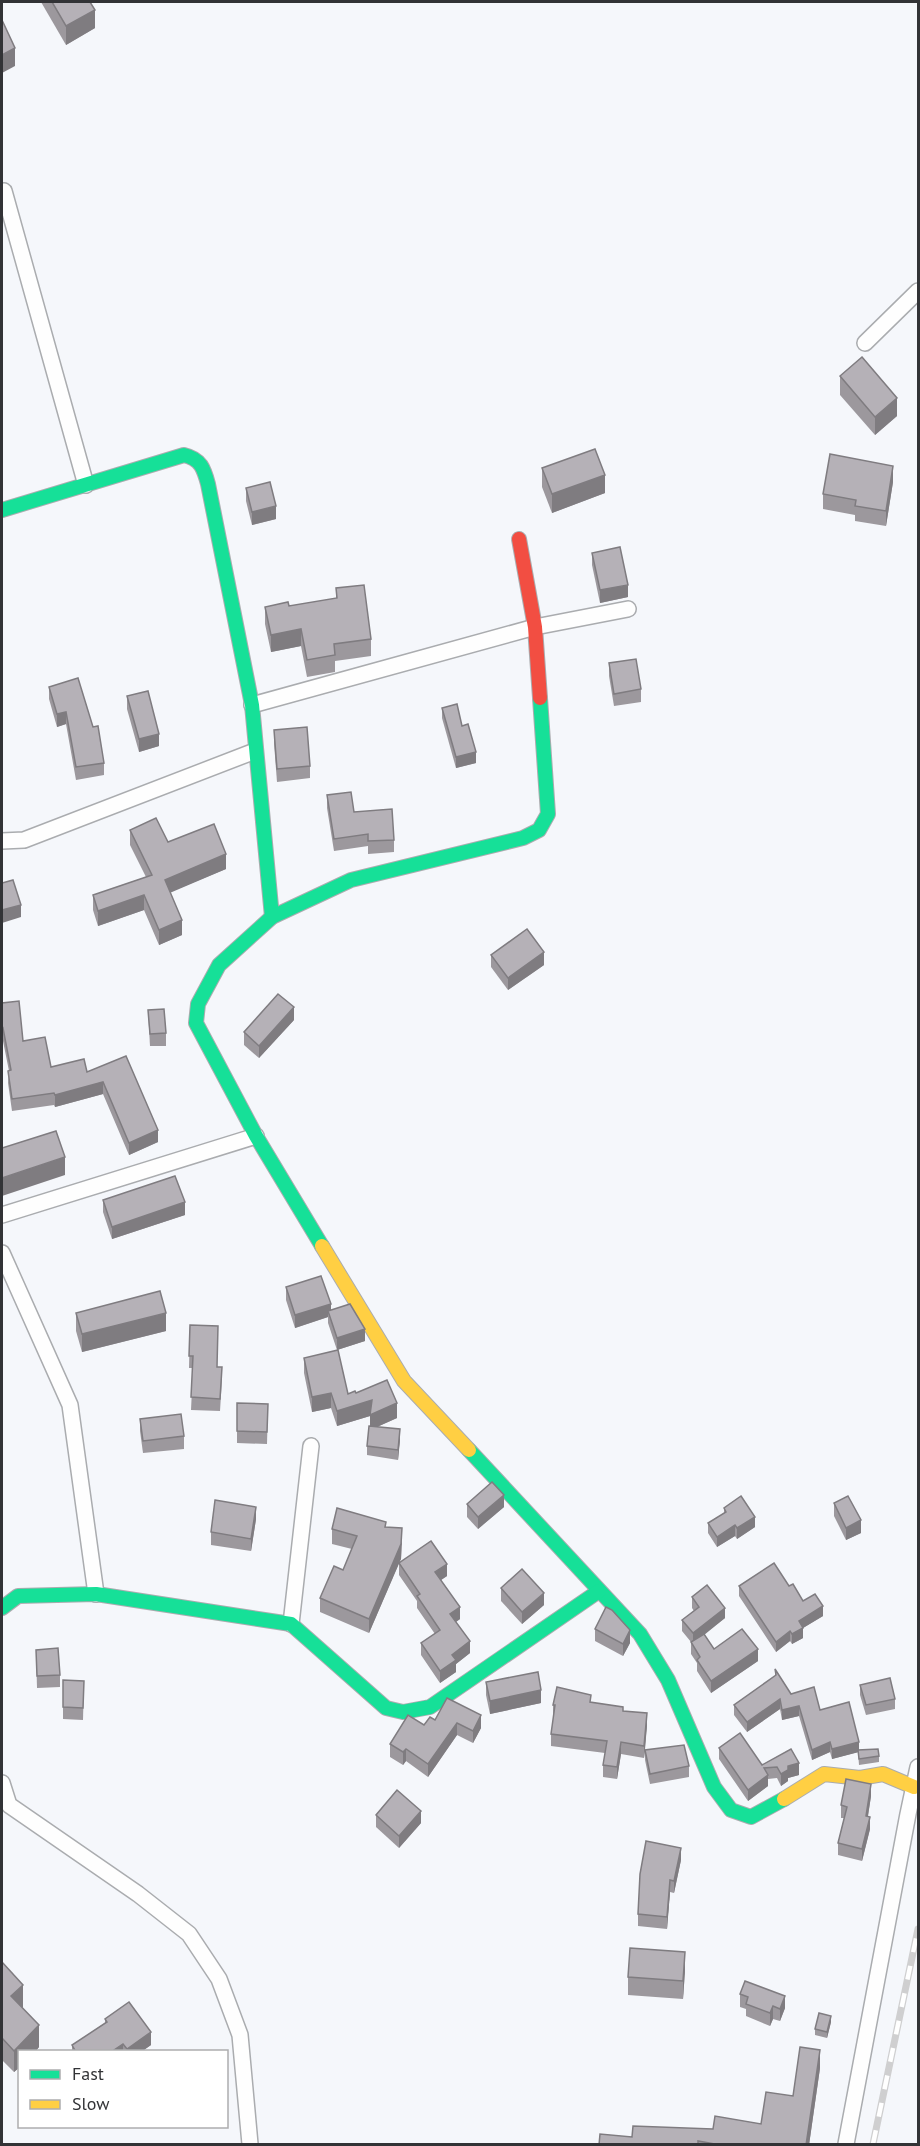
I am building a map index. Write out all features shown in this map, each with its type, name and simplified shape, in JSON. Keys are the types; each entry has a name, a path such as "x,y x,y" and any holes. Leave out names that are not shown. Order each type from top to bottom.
{"street":[{"path":"4,191 86,485"},
{"path":"865,343 918,291"},
{"path":"2,510 184,455 195,457 203,465 252,705 272,917"},
{"path":"519,539 535,627 549,814 543,827 536,834 523,838 351,880 272,917 219,965 198,1004 196,1023 256,1136 404,1381 640,1634 668,1680 714,1786 731,1810 751,1816 771,1807 824,1774 860,1778 884,1774 914,1787"},
{"path":"252,705 535,627 628,609"},
{"path":"2,841 24,840 255,751"},
{"path":"2,1215 256,1136"},
{"path":"2,1253 70,1405 96,1594"},
{"path":"291,1624 311,1446"},
{"path":"2,1608 18,1596 96,1594 291,1624 386,1708 403,1712 430,1707 599,1592"},
{"path":"846,2145 918,1767"},
{"path":"2,1784 9,1805 138,1894 189,1934 219,1979 240,2035 250,2145"}],"building":[{"path":"52,2 90,2 95,10 66,26"},
{"path":"2,20 15,48 2,55"},
{"path":"862,357 897,398 875,417 840,376"},
{"path":"595,449 605,475 552,494 542,468"},
{"path":"830,454 893,466 886,511 855,506 856,500 823,494"},
{"path":"270,482 276,506 252,512 246,488"},
{"path":"620,547 628,585 600,590 592,553"},
{"path":"364,585 371,639 334,644 335,655 307,660 301,629 271,635 265,607 288,602 289,606 337,598 336,588"},
{"path":"636,659 641,689 614,694 609,663"},
{"path":"78,678 93,727 98,726 104,763 76,767 66,712 57,714 49,687"},
{"path":"148,691 159,734 139,739 127,696"},
{"path":"457,704 462,726 468,724 476,752 456,757 442,708"},
{"path":"307,727 310,766 277,769 274,730"},
{"path":"351,792 354,812 392,809 394,840 368,841 368,834 334,839 327,795"},
{"path":"156,818 168,842 214,824 226,854 165,880 182,920 159,930 144,895 98,911 93,895 152,875 130,830"},
{"path":"13,880 21,905 2,910 2,883"},
{"path":"527,929 544,952 508,978 491,955"},
{"path":"278,994 294,1007 259,1046 244,1032"},
{"path":"19,1001 23,1041 45,1037 51,1067 84,1059 87,1072 126,1056 158,1130 129,1143 103,1082 55,1095 54,1093 12,1099 8,1071 11,1070 2,1029 2,1003"},
{"path":"164,1009 166,1033 150,1034 148,1010"},
{"path":"56,1131 65,1157 2,1178 2,1148"},
{"path":"175,1176 185,1202 112,1227 103,1200"},
{"path":"321,1276 331,1304 295,1315 286,1287"},
{"path":"160,1291 166,1313 82,1334 76,1313"},
{"path":"350,1304 365,1329 337,1338 328,1311"},
{"path":"190,1325 218,1326 217,1367 222,1367 220,1399 191,1397 193,1356 189,1356"},
{"path":"338,1350 348,1394 387,1380 397,1403 370,1415 372,1400 337,1411 331,1393 312,1397 304,1358"},
{"path":"237,1403 268,1404 267,1432 237,1431"},
{"path":"181,1414 184,1436 143,1441 140,1419"},
{"path":"369,1426 400,1429 398,1450 367,1446"},
{"path":"492,1482 504,1495 478,1517 467,1504"},
{"path":"741,1496 755,1517 737,1528 735,1525 717,1537 708,1523 726,1512 724,1508"},
{"path":"848,1496 861,1520 846,1528 834,1503"},
{"path":"215,1500 256,1507 251,1539 211,1532"},
{"path":"337,1508 386,1522 385,1527 402,1528 401,1544 369,1619 320,1598 334,1566 343,1570 357,1536 332,1529"},
{"path":"431,1541 447,1564 435,1572 460,1607 450,1614 470,1641 452,1655 456,1660 440,1671 421,1643 440,1630 417,1596 420,1594 399,1563"},
{"path":"774,1563 789,1586 793,1584 803,1601 815,1594 823,1606 799,1621 803,1628 792,1634 790,1631 776,1642 739,1586"},
{"path":"522,1569 544,1593 522,1612 501,1588"},
{"path":"707,1585 725,1608 693,1633 682,1620 699,1607 692,1597"},
{"path":"606,1607 612,1610 630,1630 623,1644 595,1629"},
{"path":"742,1629 758,1649 711,1681 697,1660 700,1657 691,1642 704,1634 714,1649"},
{"path":"58,1648 60,1675 37,1676 36,1650"},
{"path":"775,1669 791,1694 814,1687 820,1710 849,1702 859,1742 832,1749 830,1742 812,1750 799,1706 782,1710 780,1699 747,1722 734,1705 776,1675"},
{"path":"538,1672 541,1690 490,1701 486,1682"},
{"path":"890,1678 895,1699 866,1705 860,1685"},
{"path":"63,1680 84,1681 83,1708 63,1707"},
{"path":"557,1687 591,1695 590,1702 623,1707 623,1711 647,1713 644,1746 621,1742 617,1767 603,1765 607,1741 551,1734"},
{"path":"447,1698 481,1715 473,1731 457,1723 428,1764 406,1749 403,1752 390,1744 408,1715 424,1725 430,1717 435,1720"},
{"path":"740,1733 762,1765 791,1749 799,1763 788,1766 788,1770 781,1774 777,1767 764,1768 768,1775 748,1790 719,1748"},
{"path":"684,1745 689,1766 650,1774 645,1750"},
{"path":"878,1749 879,1756 859,1759 858,1750"},
{"path":"846,1779 871,1784 866,1816 870,1817 862,1849 838,1843 847,1807 841,1805"},
{"path":"397,1790 421,1811 399,1836 376,1815"},
{"path":"646,1841 681,1848 674,1881 670,1880 667,1917 638,1914 640,1874"},
{"path":"630,1948 685,1952 683,1981 628,1977"},
{"path":"2,1962 23,1985 11,1996 39,2025 14,2051 2,2038"},
{"path":"745,1981 785,1996 780,2009 773,2006 770,2013 746,2004 748,1997 740,1994"},
{"path":"129,2002 151,2032 127,2049 123,2044 114,2050 75,2050 72,2045 107,2022 105,2019"},
{"path":"819,2013 831,2016 827,2032 815,2029"},
{"path":"800,2047 820,2050 806,2145 720,2145 698,2141 698,2145 599,2145 600,2134 632,2137 633,2126 713,2129 715,2116 761,2124 766,2092 793,2096"}],"railway":[{"path":"873,2144 918,1929"}],"traffic: fast":[{"path":"2,510 184,455 201,465 208,484 252,705 272,917"},
{"path":"322,1246 256,1136 196,1023 198,1004 219,965 272,917 351,880 523,838 539,830 548,814 540,698"},
{"path":"469,1450 640,1634 668,1680 714,1787 731,1810 751,1817 784,1799"},
{"path":"2,1608 18,1596 96,1594 291,1624 386,1708 403,1712 430,1707 599,1591"}],"traffic: slow":[{"path":"322,1246 404,1381 469,1450"},
{"path":"784,1799 824,1774 860,1778 883,1774 914,1787"}],"traffic: jam":[{"path":"519,539 535,627 540,698"}]}
